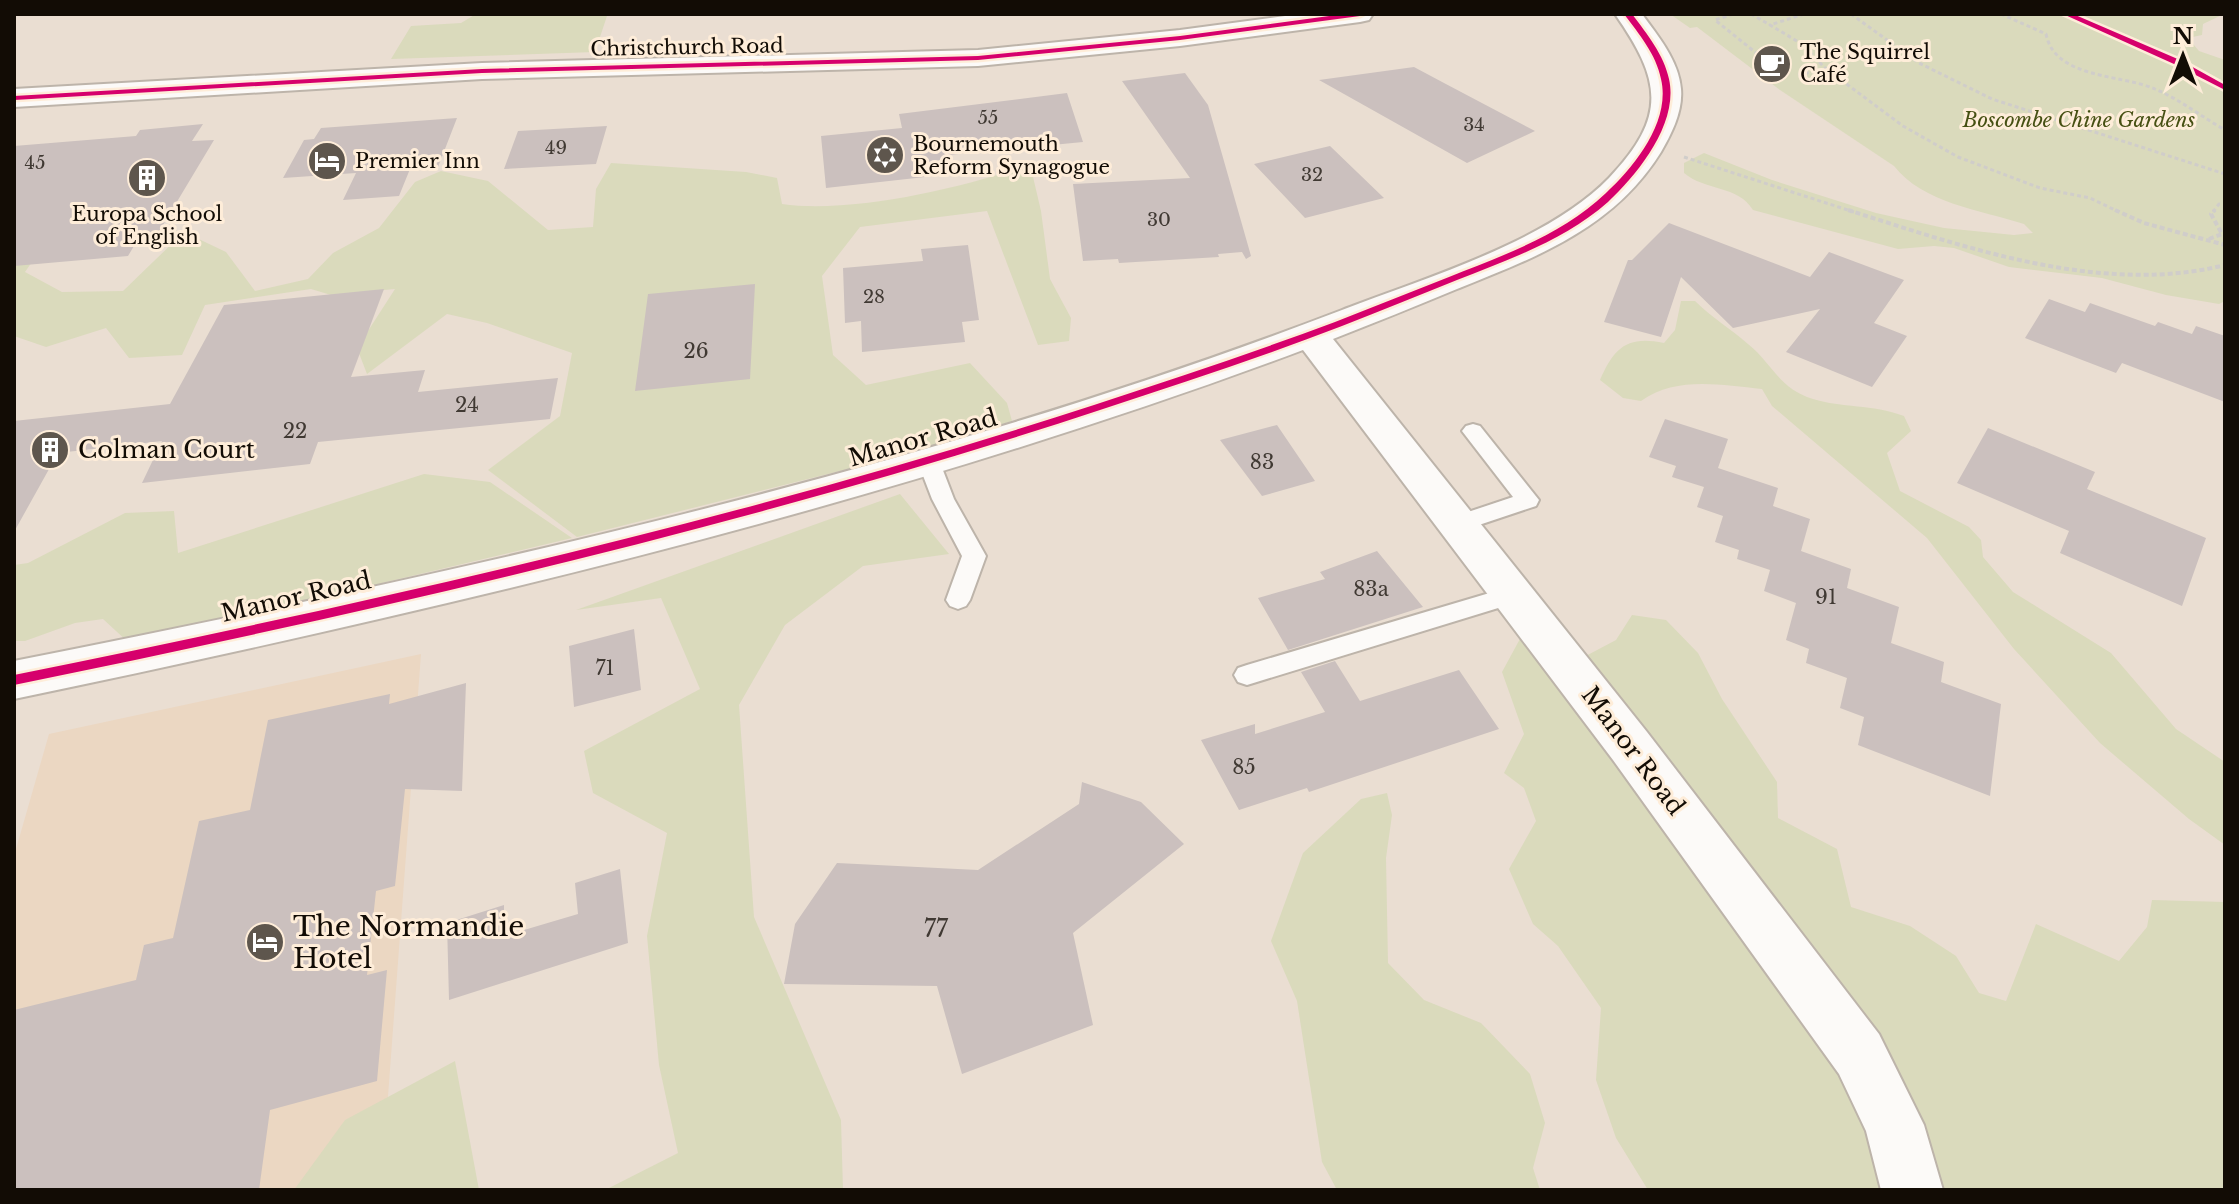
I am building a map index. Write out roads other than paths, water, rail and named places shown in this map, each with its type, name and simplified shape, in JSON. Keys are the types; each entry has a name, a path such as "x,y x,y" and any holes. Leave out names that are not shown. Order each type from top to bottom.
{"street":[{"name":"Christchurch Road","path":"14,98 482,71 978,58 1180,38 1360,14"},
{"name":"Manor Road","path":"14,680 167,649 484,576 763,506 928,460 1311,336 1559,234 1597,206 1628,176 1650,147 1667,98 1664,75 1655,54 1628,14"},
{"name":"Manor Road","path":"1311,336 1630,746 1859,1054 1894,1125 1912,1190"}],"lane":[{"path":"1458,524 1528,500 1473,431"},
{"path":"928,460 943,499 974,556 958,600"},
{"path":"1247,675 1513,595"}],"place":[{"name":"The Squirrel Café","path":"1772,64"},
{"name":"Bournemouth Reform Synagogue","path":"885,155"},
{"name":"Premier Inn","path":"327,161"},
{"name":"Europa School of English","path":"147,178"},
{"name":"Colman Court","path":"50,450"},
{"name":"The Normandie Hotel","path":"265,942"}],"park label":[{"name":"Boscombe Chine Gardens","path":"2079,120"}]}
